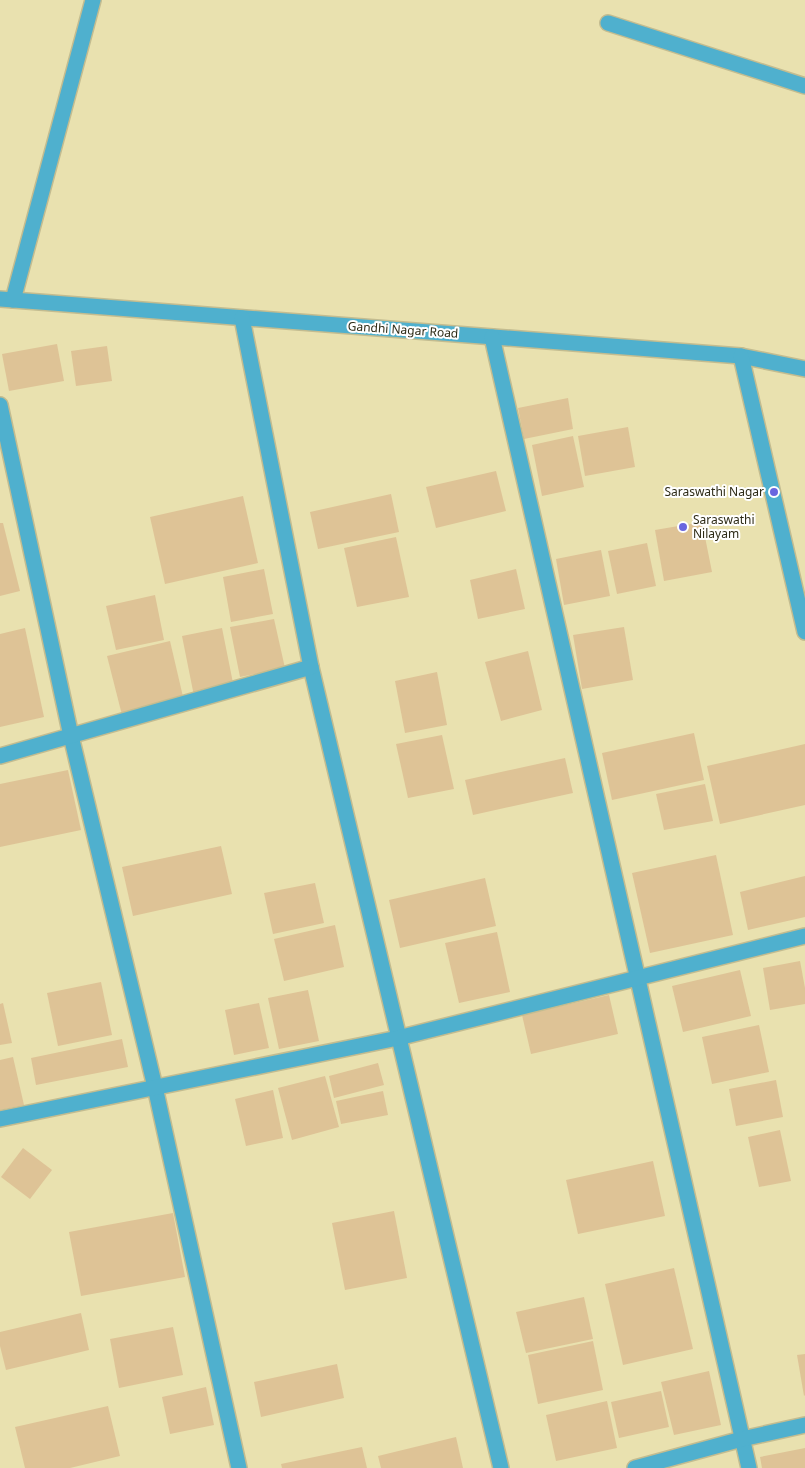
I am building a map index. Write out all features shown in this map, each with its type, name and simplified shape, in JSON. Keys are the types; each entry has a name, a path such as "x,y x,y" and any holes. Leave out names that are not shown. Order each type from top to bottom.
{"street":[{"path":"6,299 93,0"},
{"path":"608,23 805,86"},
{"name":"Gandhi Nagar Road","path":"6,299 741,356 805,369"},
{"path":"242,318 311,667 502,1468"},
{"path":"492,337 749,1468"},
{"path":"741,356 805,632"},
{"path":"0,405 71,736 155,1088 239,1468"},
{"path":"0,756 311,667"},
{"path":"0,1119 398,1038 805,936"},
{"path":"635,1468 742,1439 805,1425"}],"building":[{"path":"57,344 64,381 9,391 2,354"},
{"path":"107,346 112,381 76,386 71,351"},
{"path":"568,398 573,429 524,439 518,408"},
{"path":"628,427 635,467 585,476 578,436"},
{"path":"573,436 584,487 542,496 532,445"},
{"path":"496,471 506,511 436,528 426,487"},
{"path":"391,494 399,532 318,549 310,512"},
{"path":"243,496 258,563 165,584 150,517"},
{"path":"702,522 712,572 664,581 655,530"},
{"path":"0,523 3,523 20,591 0,596"},
{"path":"396,537 409,597 357,607 344,548"},
{"path":"647,543 656,586 617,594 608,551"},
{"path":"601,550 610,596 564,605 556,559"},
{"path":"264,569 273,614 231,622 223,577"},
{"path":"516,569 525,609 478,619 470,580"},
{"path":"155,595 164,640 116,650 106,606"},
{"path":"274,619 285,668 240,677 230,627"},
{"path":"624,627 633,680 582,689 573,635"},
{"path":"25,628 44,717 0,727 0,634"},
{"path":"222,628 234,688 194,696 182,636"},
{"path":"170,641 184,701 122,715 107,656"},
{"path":"528,651 542,710 501,721 485,662"},
{"path":"437,672 447,725 405,733 395,681"},
{"path":"694,733 704,780 612,800 602,753"},
{"path":"442,735 454,789 408,798 396,744"},
{"path":"805,744 805,805 720,824 707,766"},
{"path":"565,758 573,793 473,815 465,780"},
{"path":"68,770 81,830 0,847 0,784"},
{"path":"705,784 713,821 664,830 656,794"},
{"path":"221,846 232,894 133,916 122,867"},
{"path":"716,855 733,935 650,953 632,873"},
{"path":"805,876 805,917 748,930 740,892"},
{"path":"485,878 496,926 400,948 389,900"},
{"path":"315,883 324,923 273,934 264,893"},
{"path":"335,925 344,967 284,981 274,939"},
{"path":"497,932 510,992 459,1003 445,943"},
{"path":"800,961 805,988 805,1004 770,1010 763,968"},
{"path":"740,970 751,1016 683,1032 672,986"},
{"path":"101,982 112,1035 58,1046 47,993"},
{"path":"308,990 319,1041 279,1049 268,998"},
{"path":"609,995 618,1034 531,1054 522,1015"},
{"path":"3,1003 12,1043 0,1045 0,1004"},
{"path":"259,1003 269,1048 234,1055 225,1010"},
{"path":"759,1025 769,1072 712,1084 702,1037"},
{"path":"122,1039 128,1067 36,1085 31,1058"},
{"path":"13,1057 24,1105 0,1110 0,1060"},
{"path":"378,1063 384,1085 334,1098 329,1076"},
{"path":"325,1076 339,1127 292,1140 278,1088"},
{"path":"776,1080 783,1117 736,1126 729,1089"},
{"path":"273,1090 283,1138 246,1146 235,1099"},
{"path":"383,1091 388,1115 341,1124 336,1101"},
{"path":"780,1130 791,1181 759,1187 748,1137"},
{"path":"23,1148 52,1170 30,1199 1,1177"},
{"path":"653,1161 665,1216 578,1234 566,1180"},
{"path":"394,1211 407,1278 345,1290 332,1223"},
{"path":"173,1213 185,1277 81,1296 69,1232"},
{"path":"674,1268 693,1349 623,1365 605,1284"},
{"path":"584,1297 593,1339 526,1353 516,1312"},
{"path":"81,1313 89,1350 6,1370 0,1346 0,1332"},
{"path":"173,1327 183,1375 119,1388 110,1339"},
{"path":"593,1341 603,1390 538,1404 528,1355"},
{"path":"805,1354 805,1395 804,1396 797,1355"},
{"path":"337,1364 344,1398 261,1417 254,1382"},
{"path":"709,1371 721,1425 674,1435 661,1382"},
{"path":"206,1387 214,1425 170,1434 162,1397"},
{"path":"661,1391 669,1427 619,1438 611,1402"},
{"path":"607,1401 617,1448 556,1461 546,1415"},
{"path":"108,1406 120,1456 70,1468 25,1468 15,1427"},
{"path":"456,1437 463,1468 381,1468 378,1456"},
{"path":"362,1447 367,1468 282,1468 281,1464"},
{"path":"805,1448 805,1468 762,1468 760,1457"}],"place":[{"name":"Saraswathi Nagar","path":"774,492"},
{"name":"Saraswathi Nilayam","path":"683,527"}]}
